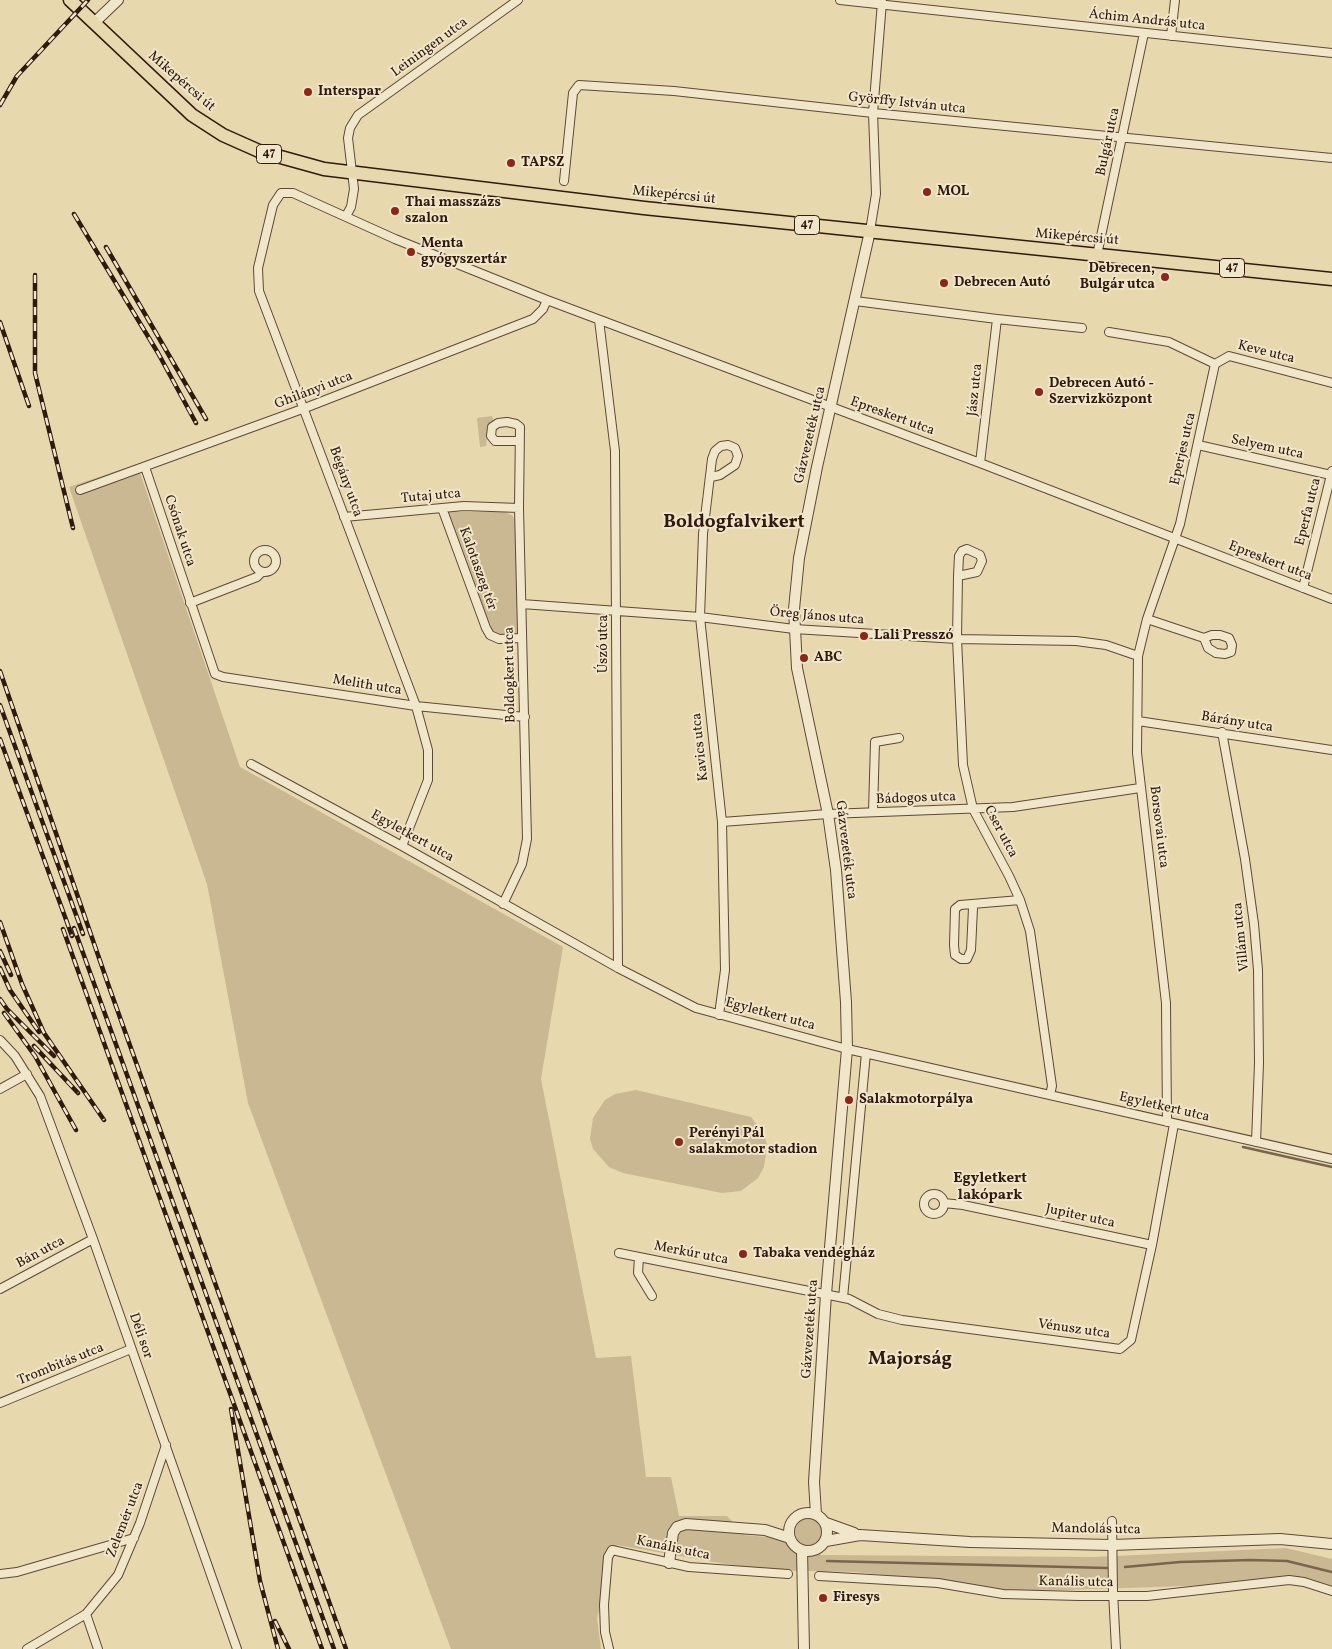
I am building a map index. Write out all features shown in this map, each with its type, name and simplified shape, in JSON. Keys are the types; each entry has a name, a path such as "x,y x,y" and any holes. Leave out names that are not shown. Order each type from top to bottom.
{"main road":[{"name":"Mikepércsi út","path":"70,0 192,115 223,135 259,151 289,161 352,174 644,208 1332,279"}],"street":[{"path":"94,23 118,0"},
{"name":"Leiningen utca","path":"352,174 348,138 350,128 358,115 518,0"},
{"name":"Áchim András utca","path":"840,0 882,2 1332,53"},
{"path":"1171,36 1175,0"},
{"path":"870,231 876,194 873,113 882,2"},
{"name":"Bulgár utca","path":"1097,255 1144,33"},
{"name":"Györffy István utca","path":"564,181 573,94 579,85 674,91 873,113 1332,158"},
{"path":"346,216 351,207 354,189 352,174"},
{"name":"Bégány utca","path":"346,216 293,193 281,193 273,205 258,268 259,291 305,408 416,706 428,750 428,780 402,846"},
{"name":"Epreskert utca","path":"346,216 395,239 547,300 980,463 1332,599"},
{"name":"Gázvezeték utca","path":"816,1514 814,1482 826,1294 847,1048 846,1002 836,870 828,814 797,668 794,629 799,558 817,466 832,408 870,231"},
{"name":"Ghilányi utca","path":"80,490 305,408 533,319 544,309 547,300"},
{"path":"855,300 996,319 1082,328"},
{"name":"Jász utca","path":"980,463 996,319"},
{"name":"Úszó utca","path":"600,320 615,451 618,968"},
{"path":"1110,332 1169,342 1215,364"},
{"name":"Keve utca","path":"1215,364 1229,356 1332,383"},
{"name":"Eperjes utca","path":"1174,539 1180,524 1215,364"},
{"name":"Boldogkert utca","path":"503,904 525,853 525,717 519,441"},
{"name":"Kavics utca","path":"711,477 720,475 735,465 738,456 735,448 728,445 721,446 714,451 710,468 711,477 703,534 700,617 722,822 725,970 719,1015"},
{"name":"Selyem utca","path":"1198,445 1332,472"},
{"name":"Csónak utca","path":"145,467 211,666"},
{"name":"Eperfa utca","path":"1303,588 1332,472"},
{"name":"Tutaj utca","path":"344,517 442,508 519,508"},
{"name":"Kalotaszeg tér","path":"442,508 490,635 499,639 522,638"},
{"name":"Borsovai utca","path":"1170,1123 1166,1003 1140,788 1138,656 1147,619 1174,539"},
{"path":"190,603 257,576 262,572"},
{"name":"Cser utca","path":"958,576 957,639 962,765 973,810 1020,900 1030,931 1052,1086 1050,1094"},
{"name":"Öreg János utca","path":"522,604 700,617 794,629 957,639 1076,641 1106,645 1138,656"},
{"path":"1147,619 1204,638"},
{"name":"Melith utca","path":"211,666 215,674 222,677 416,706 525,717"},
{"name":"Bárány utca","path":"1138,721 1222,732 1332,750"},
{"name":"Villám utca","path":"1222,732 1245,859 1258,970 1260,1063 1256,1142"},
{"path":"873,812 875,742 899,738"},
{"name":"Egyletkert utca","path":"251,764 683,1003 719,1015 866,1053 1332,1159"},
{"name":"Bádogos utca","path":"722,822 828,814 973,810 1012,807 1140,788"},
{"path":"972,908 971,950 967,959 961,959 955,955 955,909 960,905 1020,900"},
{"name":"Déli sor","path":"0,1040 15,1056 40,1096 166,1445 206,1568 237,1649"},
{"path":"843,1298 866,1053"},
{"path":"0,1089 27,1074"},
{"name":"Vénusz utca","path":"826,1294 843,1298 878,1314 902,1320 1120,1349 1131,1340 1152,1244 1170,1123"},
{"name":"Jupiter utca","path":"944,1203 963,1205 1152,1244"},
{"name":"Bán utca","path":"0,1289 93,1239"},
{"name":"Merkúr utca","path":"618,1253 826,1294"},
{"name":"Merkúr utca","path":"639,1257 638,1273 652,1296"},
{"name":"Trombitás utca","path":"0,1403 131,1349"},
{"name":"Zelemér utca","path":"27,1649 86,1614 118,1575 134,1538 166,1445"},
{"name":"Gázvezeték utca","path":"803,1513 814,1482"},
{"path":"765,1530 791,1522 803,1513 816,1514 826,1523 828,1532 826,1541 810,1559 803,1584"},
{"path":"1112,1521 1116,1649"},
{"path":"790,1538 791,1522"},
{"path":"669,1563 673,1533 681,1525 695,1523 765,1530 790,1538 797,1548 802,1550 817,1549"},
{"name":"Mandolás utca","path":"826,1523 860,1535"},
{"name":"Mandolás utca","path":"826,1541 860,1535 970,1542 1112,1545 1280,1539 1332,1544"},
{"path":"0,1574 17,1572 134,1538"},
{"name":"Kanális utca","path":"609,1649 605,1632 604,1605 608,1556 612,1550 619,1550 669,1563 714,1570 788,1574"},
{"path":"802,1550 804,1649"},
{"name":"Kanális utca","path":"819,1576 938,1583 1003,1594 1113,1597 1187,1592 1289,1580 1304,1582 1332,1591"},
{"path":"86,1614 98,1649"}],"shaded area":[{"path":"492,416 494,423 488,429 486,446 480,447 477,418"},
{"path":"137,464 240,767 563,947 541,1079 596,1358 631,1356 646,1477 671,1477 679,1516 727,1516 745,1535 797,1540 795,1532 797,1525 803,1519 814,1519 822,1527 822,1535 818,1542 821,1542 821,1555 1093,1557 1286,1548 1332,1559 1332,1587 1297,1578 1189,1586 1001,1592 955,1582 854,1572 760,1570 617,1545 597,1618 601,1649 451,1649 248,1103 207,884 69,487"},
{"path":"449,512 505,512 513,516 516,524 518,633 516,635 511,637 495,635 488,627 447,514"},
{"name":"Perényi Pál salakmotor stadion","path":"636,1090 751,1117 764,1134 767,1145 764,1167 758,1178 741,1191 722,1193 623,1173 609,1167 593,1149 590,1139 593,1118 605,1100 615,1094"}],"waterway":[{"path":"1243,1147 1332,1167"},
{"path":"1125,1567 1180,1562 1251,1560 1287,1561 1332,1572"},
{"path":"827,1561 1107,1568"}],"railway":[{"path":"0,105 17,76 88,0"},
{"path":"74,214 158,353 196,423"},
{"path":"106,247 206,419"},
{"path":"35,275 35,373 73,528"},
{"path":"0,322 29,406"},
{"path":"0,671 108,984 346,1649"},
{"path":"0,705 83,934"},
{"path":"0,739 72,936"},
{"path":"0,922 22,984 44,1033 104,1120"},
{"path":"74,928 334,1649"},
{"path":"63,929 322,1649"},
{"path":"0,951 11,975"},
{"path":"0,968 10,990 39,1032"},
{"path":"0,999 7,1009 54,1056"},
{"path":"4,1013 35,1056 76,1130"},
{"path":"34,1046 78,1093"},
{"path":"231,1409 260,1581 278,1649"},
{"path":"275,1621 289,1649"}],"place":[{"name":"Interspar","path":"308,92"},
{"name":"TAPSZ","path":"511,163"},
{"name":"MOL","path":"927,192"},
{"name":"Thai masszázs szalon","path":"395,211"},
{"name":"Menta gyógyszertár","path":"411,252"},
{"name":"Debrecen, Bulgár utca","path":"1165,277"},
{"name":"Debrecen Autó","path":"944,283"},
{"name":"Debrecen Autó - Szervizközpont","path":"1039,392"},
{"name":"Lali Presszó","path":"864,636"},
{"name":"ABC","path":"804,658"},
{"name":"Salakmotorpálya","path":"849,1100"},
{"name":"Perényi Pál salakmotor stadion","path":"679,1142"},
{"name":"Tabaka vendégház","path":"743,1254"},
{"name":"Firesys","path":"823,1598"}],"district":[{"name":"Boldogfalvikert","path":"734,524"},
{"name":"Egyletkert lakópark","path":"990,1188"},
{"name":"Majorság","path":"910,1361"}]}
